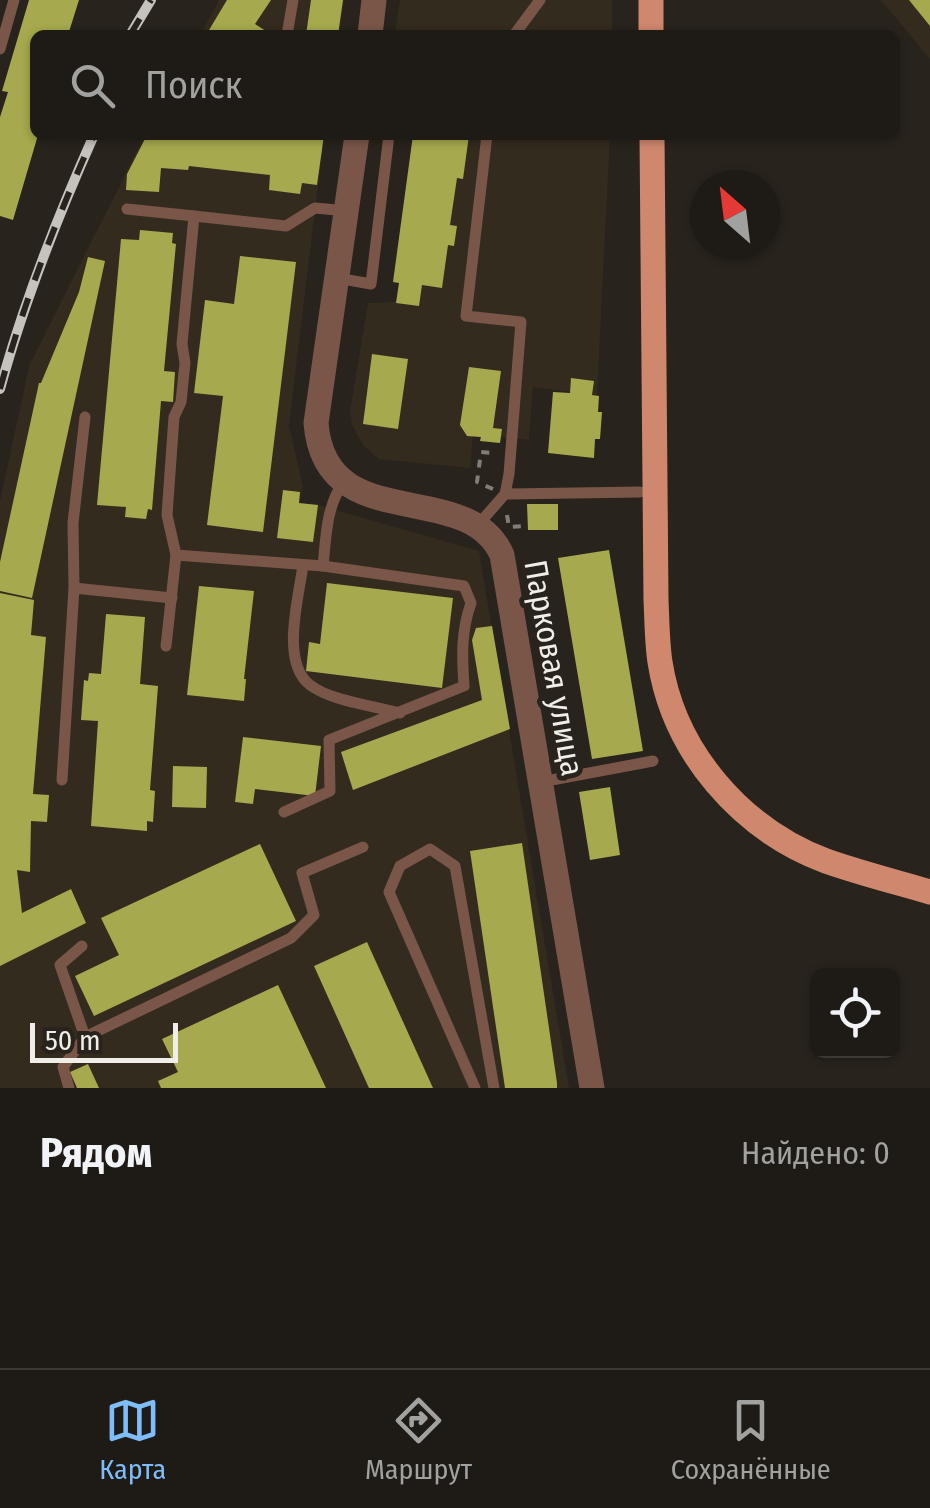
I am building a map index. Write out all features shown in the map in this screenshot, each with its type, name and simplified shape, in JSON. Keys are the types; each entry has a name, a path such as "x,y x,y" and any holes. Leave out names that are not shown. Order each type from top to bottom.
{"main road":[{"path":"651,0 651,30"},
{"path":"652,140 656,600 660,663 678,723 702,767 737,806 780,837 824,860 930,892"}],"street":[{"path":"371,30 374,0"},
{"path":"356,140 316,423 321,451 343,482 370,496 477,526"},
{"name":"Парковая улица","path":"477,526 498,544 502,554 592,1088"}],"lane":[{"path":"288,30 293,0"},
{"path":"518,30 540,0"},
{"path":"0,49 12,1"},
{"path":"337,278 371,284 388,140"},
{"path":"477,526 505,494 521,322 466,316 486,140"},
{"path":"127,209 286,226 315,208 346,212"},
{"path":"166,646 176,555 168,515 174,417 185,363 182,344 194,216"},
{"path":"62,780 74,588 73,523 85,417"},
{"path":"323,566 330,509 343,482"},
{"path":"505,494 640,492"},
{"path":"176,555 323,566 464,586 471,603 464,622 464,686 329,740 330,791 284,812"},
{"path":"303,565 293,643 296,668 308,684 326,693 400,713"},
{"path":"74,588 172,598"},
{"path":"541,782 653,762"},
{"path":"69,1088 63,1066 85,1037 291,938 314,915 302,873 363,847"},
{"path":"475,1088 388,892 400,866 430,849 455,866 494,1088"},
{"path":"82,946 60,965 85,1037"}],"path":[{"path":"477,482 481,452 511,454"}],"shaded area":[{"path":"219,0 344,0 340,30 203,30"},
{"path":"400,0 612,0 612,30 396,30"},
{"path":"881,0 930,0 930,59"},
{"path":"142,140 323,140 289,426 303,486 299,503 479,551 569,1088 0,1088 0,501 29,366"},
{"path":"412,140 610,140 597,395 533,387 529,440 501,437 500,443 473,437 470,468 379,459 364,446 352,425 350,412 368,303 396,302 399,283 393,282"}],"building":[{"path":"29,0 79,0 70,30 30,30 30,140 37,140 13,220 0,216 0,117 8,92 2,91"},
{"path":"227,0 271,0 255,24 264,30 209,30"},
{"path":"311,0 343,0 339,30 307,30"},
{"path":"909,0 930,0 930,26"},
{"path":"144,140 323,140 317,185 302,183 300,194 269,190 270,175 189,166 188,170 161,168 159,192 126,190 127,174"},
{"path":"412,140 468,140 463,179 457,178 450,225 457,226 454,246 448,245 442,288 422,285 419,306 396,303 399,283 393,282"},
{"path":"140,230 173,233 172,243 176,244 164,371 175,372 173,402 161,401 152,510 148,509 146,519 125,517 126,507 97,505 121,239 139,240"},
{"path":"240,256 296,262 263,532 207,525 223,396 194,393 205,300 234,304"},
{"path":"88,257 105,261 32,598 0,591 0,562 39,383 79,292"},
{"path":"372,354 408,359 398,429 363,424"},
{"path":"469,367 501,371 493,428 502,429 500,443 467,436 460,425"},
{"path":"571,378 594,381 592,395 599,396 600,439 595,439 594,458 548,453 553,392 570,393"},
{"path":"283,490 300,492 299,503 318,505 313,542 277,538"},
{"path":"527,504 558,504 558,530 528,530"},
{"path":"609,550 643,751 592,759 558,558"},
{"path":"327,583 453,598 442,688 306,671 309,642 320,644"},
{"path":"199,586 254,591 244,701 187,695"},
{"path":"0,593 34,600 31,635 46,637 33,794 49,795 47,822 31,821 30,872 17,870 22,913 71,889 86,923 0,966"},
{"path":"106,614 145,617 140,684 158,686 150,790 155,791 153,822 147,821 147,831 91,826 98,721 81,720 84,680 88,681 89,673 101,674"},
{"path":"492,626 510,729 353,790 341,752 482,700 472,640 476,628"},
{"path":"243,737 321,746 315,796 255,789 253,804 235,802"},
{"path":"173,766 207,767 206,808 172,807"},
{"path":"610,787 620,855 590,860 579,792"},
{"path":"522,843 557,1088 505,1088 470,851"},
{"path":"260,844 296,921 94,1016 75,976 119,955 101,918"},
{"path":"367,942 433,1088 369,1088 314,966"},
{"path":"278,985 326,1088 161,1088 158,1081 178,1072 162,1039"},
{"path":"88,1064 99,1088 77,1088 70,1072"}],"railway":[{"path":"133,30 151,0"},
{"path":"0,389 42,260 92,140"}]}
